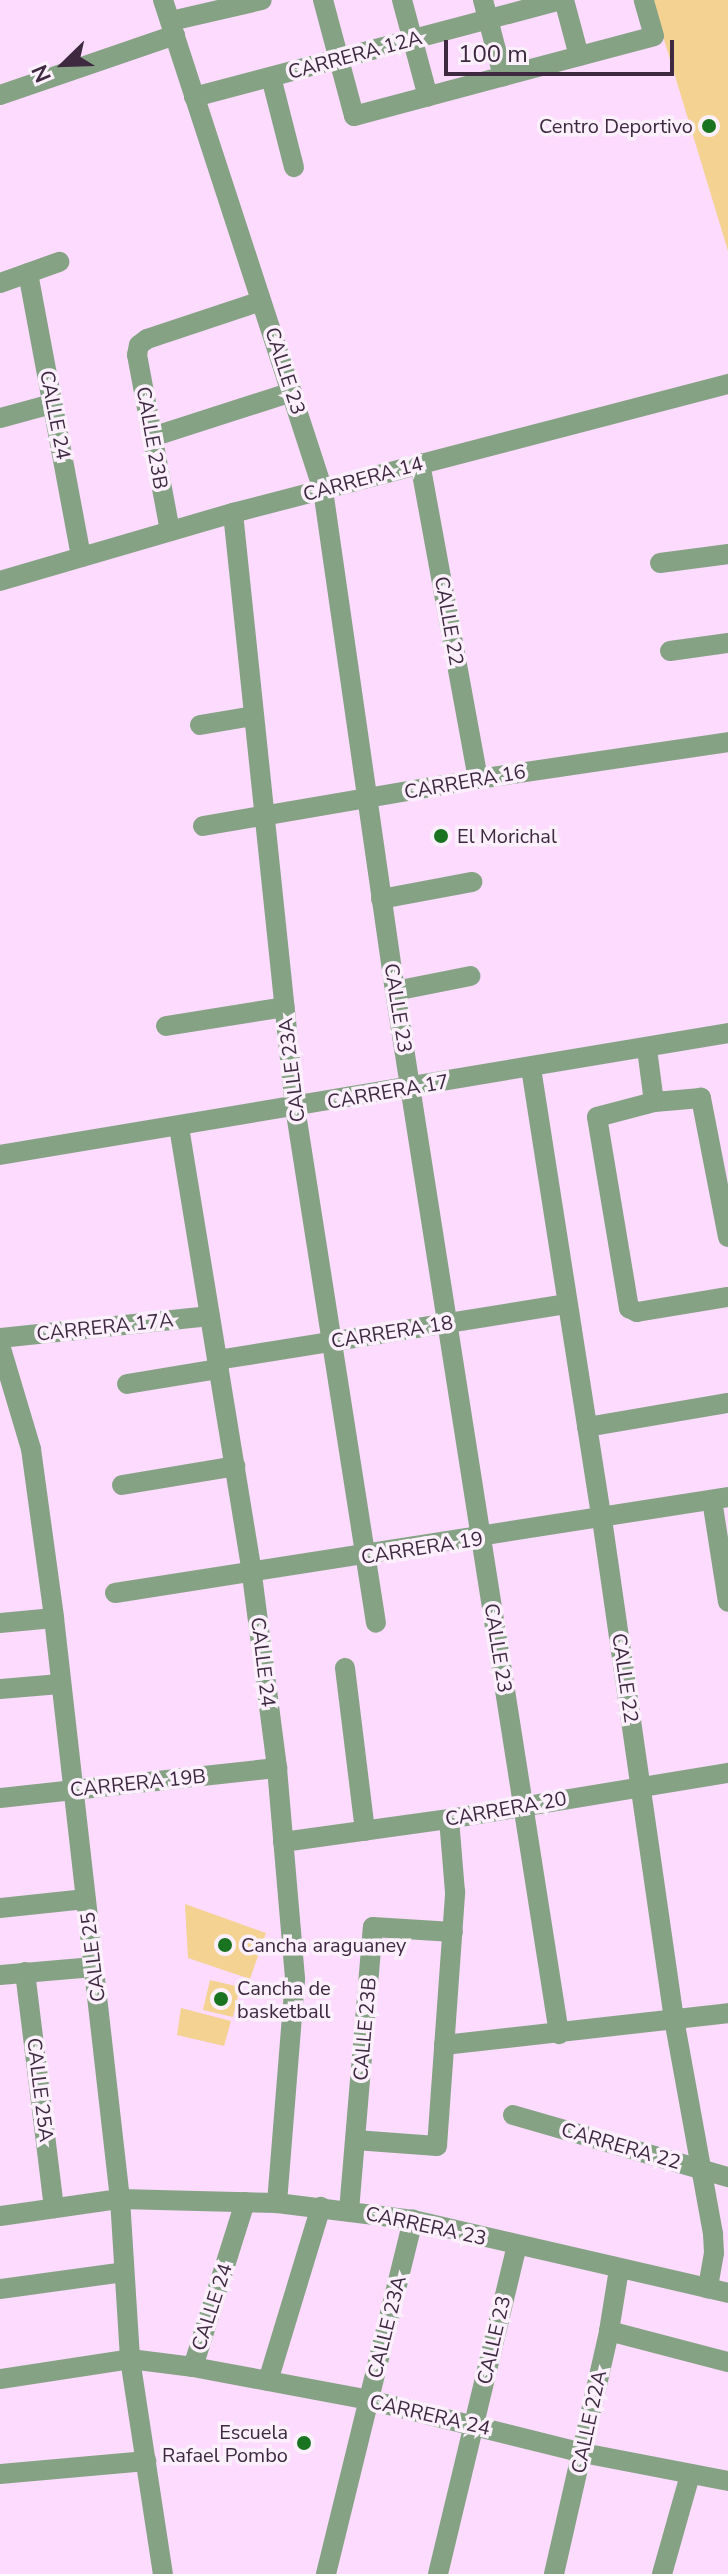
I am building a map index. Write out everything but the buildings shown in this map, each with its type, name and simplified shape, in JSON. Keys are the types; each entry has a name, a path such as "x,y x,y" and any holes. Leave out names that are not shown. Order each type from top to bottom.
{"street":[{"name":"CALLE 23","path":"163,0 323,490 395,991 559,2034"},
{"path":"0,95 173,28 262,0"},
{"path":"323,0 354,116 654,36 644,0"},
{"path":"402,0 428,97"},
{"path":"563,0 579,56"},
{"name":"CARRERA 12A","path":"194,97 413,40 486,10 563,0"},
{"path":"486,10 503,76"},
{"path":"271,77 294,167"},
{"path":"0,283 59,262"},
{"name":"CALLE 24","path":"28,273 81,557"},
{"name":"CALLE 23B","path":"170,531 137,355 139,345 261,301"},
{"name":"CARRERA 14","path":"0,581 233,513 728,384"},
{"path":"152,437 292,392"},
{"path":"0,418 52,404"},
{"name":"CALLE 22","path":"420,463 478,779"},
{"name":"CALLE 23A","path":"233,513 295,1107 376,1623"},
{"path":"660,563 728,554"},
{"path":"670,651 728,643"},
{"path":"200,725 253,716"},
{"name":"CARRERA 16","path":"203,826 478,779 728,742"},
{"path":"381,899 472,882"},
{"path":"395,991 471,976"},
{"path":"166,1026 284,1007"},
{"name":"CARRERA 17","path":"0,1155 728,1033"},
{"path":"647,1049 654,1102"},
{"name":"CALLE 22","path":"531,1068 602,1519 674,2019 701,2169 718,2290"},
{"path":"728,1237 701,1098 654,1102 597,1117 626,1302 637,1312 728,1297"},
{"name":"CALLE 24","path":"179,1127 252,1575 277,1768 295,1979 277,2203"},
{"name":"CARRERA 18","path":"127,1384 334,1342 566,1304"},
{"name":"CARRERA 17A","path":"0,1338 210,1316"},
{"name":"CALLE 25","path":"0,1345 31,1449 54,1618 120,2199 130,2359 163,2574"},
{"path":"587,1427 728,1403"},
{"path":"122,1485 235,1466"},
{"path":"720,1498 728,1602"},
{"name":"CARRERA 19","path":"115,1593 252,1575 720,1498"},
{"path":"0,1623 54,1618"},
{"path":"345,1668 365,1831"},
{"path":"0,1689 60,1684"},
{"name":"CARRERA 19B","path":"0,1798 277,1768"},
{"name":"CARRERA 20","path":"283,1842 449,1819 728,1773"},
{"path":"355,2140 437,2146 455,1892 449,1819"},
{"path":"0,1908 86,1899"},
{"name":"CALLE 23B","path":"349,2211 373,1927 453,1932"},
{"path":"0,1975 94,1967"},
{"name":"CALLE 25A","path":"25,1972 54,2208"},
{"path":"444,2045 728,2013"},
{"name":"CARRERA 22","path":"513,2115 728,2177"},
{"path":"0,2216 120,2199"},
{"name":"CARRERA 23","path":"120,2199 277,2203 413,2220 718,2290"},
{"name":"CALLE 24","path":"193,2367 245,2202"},
{"path":"268,2381 321,2207"},
{"name":"CALLE 23A","path":"326,2574 413,2220"},
{"name":"CALLE 23","path":"438,2574 517,2246"},
{"name":"CALLE 22A","path":"554,2574 609,2331 619,2269"},
{"path":"0,2289 124,2272"},
{"path":"609,2331 726,2362"},
{"name":"CARRERA 24","path":"0,2379 130,2359 193,2367 369,2400 583,2453 728,2481"},
{"path":"0,2474 146,2461"},
{"path":"662,2574 690,2475"}],"shaded area":[{"name":"Centro Deportivo","path":"652,0 728,0 728,251"},
{"name":"Cancha araguaney","path":"185,1904 266,1933 250,1979 188,1958"},
{"name":"Cancha de basketball","path":"210,1980 240,1987 233,2017 203,2010"},
{"path":"181,2008 231,2021 224,2046 177,2035"}],"place":[{"name":"Centro Deportivo","path":"709,126"},
{"name":"El Morichal","path":"441,836"},
{"name":"Cancha araguaney","path":"225,1945"},
{"name":"Cancha de basketball","path":"221,1999"},
{"name":"Escuela Rafael Pombo","path":"304,2443"}]}
